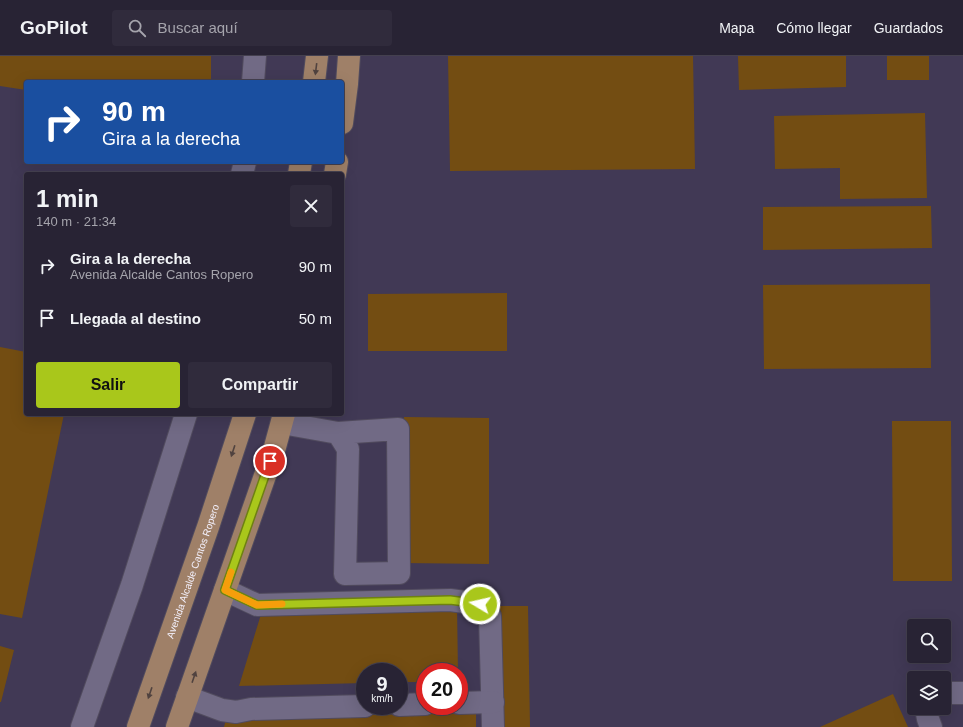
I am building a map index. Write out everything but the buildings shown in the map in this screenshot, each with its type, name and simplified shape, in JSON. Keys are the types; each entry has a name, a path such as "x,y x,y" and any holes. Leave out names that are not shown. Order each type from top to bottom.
{"main road":[{"path":"314,80 317,56"},
{"path":"344,107 349,56"},
{"name":"Avenida Alcalde Cantos Ropero","path":"138,727 208,527 244,416"},
{"path":"177,727 275,447 283,418"}],"lane":[{"path":"253,80 255,56"},
{"path":"82,727 132,585 185,416"},
{"path":"283,418 338,433 398,429 399,573 345,574 348,449 338,433"},
{"path":"225,590 257,605 450,600 480,604 490,616 493,727"},
{"path":"951,693 963,693"},
{"path":"187,697 222,710 236,712 251,709 356,706"},
{"path":"468,703 492,702"},
{"path":"927,715 931,727"}],"shaded area":[{"path":"0,56 963,56 963,727 0,727"}],"slow traffic":[{"path":"231,572 225,590 257,605 282,604"}],"route":[{"path":"270,461 225,590 257,605 450,600 480,604"}]}
